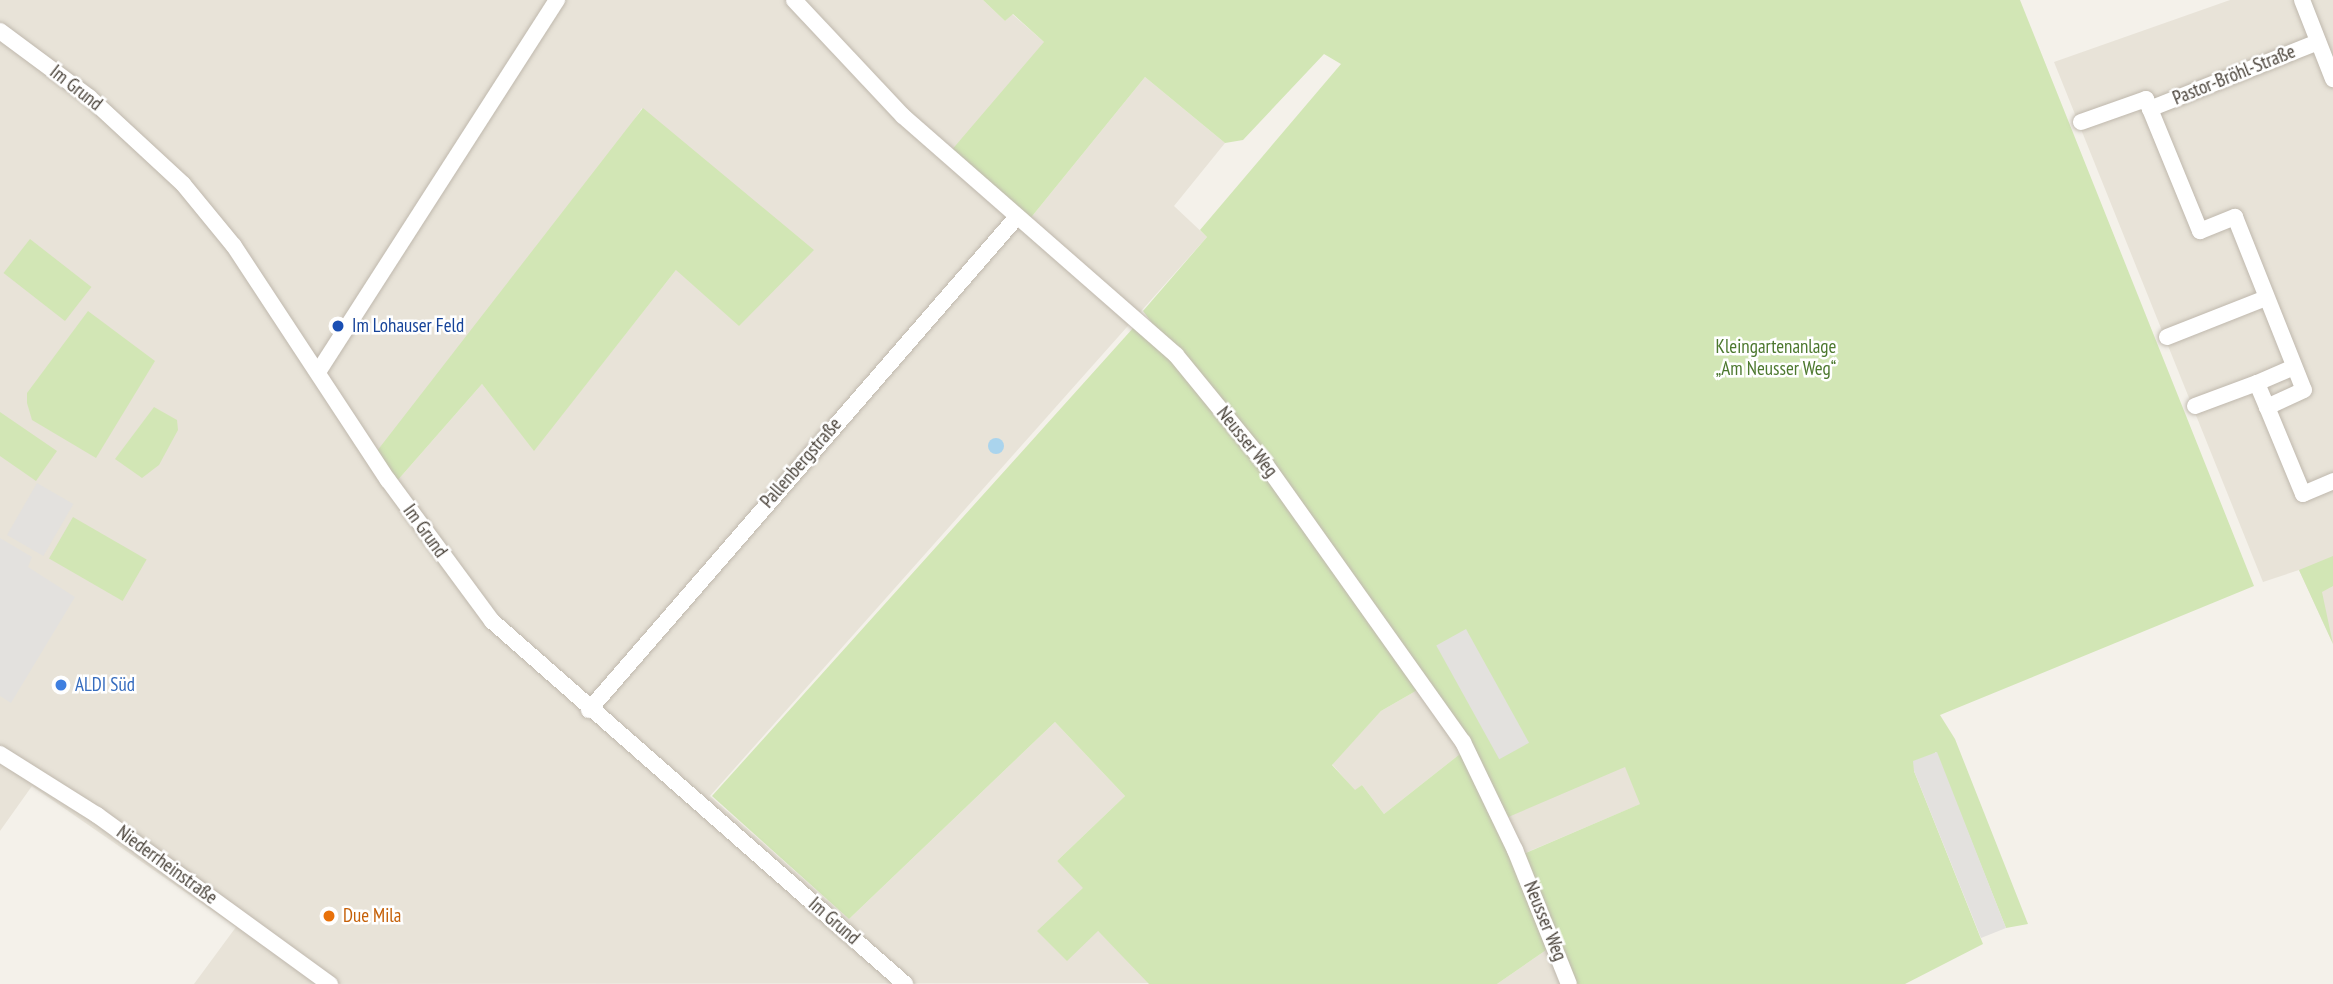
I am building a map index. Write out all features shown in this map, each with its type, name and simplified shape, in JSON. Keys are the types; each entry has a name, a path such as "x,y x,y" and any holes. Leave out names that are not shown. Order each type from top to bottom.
{"street":[{"path":"320,369 557,0"},
{"name":"Neusser Weg","path":"794,0 903,116 1016,218 1176,355 1296,504 1463,742 1516,850 1569,984"},
{"path":"2302,0 2333,79"},
{"name":"Im Grund","path":"0,32 89,97 183,184 320,369 388,480 492,621 589,710 905,984"},
{"name":"Pastor-Bröhl-Straße","path":"2150,109 2318,42"},
{"name":"Pastor-Bröhl-Straße","path":"2081,122 2146,99 2200,231 2235,217 2304,390 2267,407"},
{"name":"Pallenbergstraße","path":"589,710 1016,218"},
{"path":"2167,337 2266,298"},
{"path":"2195,406 2294,367"},
{"path":"2257,383 2303,494 2333,481"},
{"name":"Niederrheinstraße","path":"0,754 97,814 330,984"}],"shaded area":[{"path":"0,0 983,0 1005,21 1012,14 1044,42 1029,220 1145,77 1225,143 1174,206 1207,237 710,796 849,919 1055,722 1125,796 1057,861 1083,887 1098,931 1150,983 194,984 236,927 32,786 0,831","holes":["642,108 676,270 534,450 482,384 397,481"]},
{"path":"2230,0 2333,0 2333,644 2299,570 2263,582 2054,62"},
{"path":"37,483 73,504 43,556 7,535"},
{"path":"0,538 32,557 28,567 75,597 11,703 0,696"},
{"path":"1466,629 1529,743 1499,759 1436,645"},
{"path":"1421,688 1465,750 1384,814 1362,785 1355,791 1332,764 1381,711"},
{"path":"1937,752 2006,928 1981,938 1914,771 1913,761"},
{"path":"1625,766 1641,804 1521,855 1505,817"},
{"path":"1552,946 1565,984 1497,984"}],"green space":[{"name":"Kleingartenanlage „Am Neusser Weg“","path":"983,0 2020,0 2254,586 1940,715 1955,739 2028,924 2006,928 1936,752 1914,771 1983,944 1905,984 1573,984 1521,855 1640,804 1625,767 1506,818 1463,737 1143,311 1207,237 1200,230 1341,64 1324,54 1243,140 1225,143 1145,77 1029,220 950,152 1044,42 1013,14 1005,21"},
{"path":"643,108 814,250 739,326 676,270 534,451 482,384 397,481 377,451"},
{"path":"30,239 91,287 65,321 4,273"},
{"path":"88,311 155,361 96,458 32,420 27,403 27,393"},
{"path":"1134,327 1167,355 1263,466 1421,688 1381,711 1332,765 1355,790 1362,785 1384,814 1465,750 1552,946 1497,984 1149,984 1098,931 1067,961 1037,931 1083,888 1057,861 1125,796 1055,722 849,919 712,796"},
{"path":"154,407 177,420 178,430 159,465 142,478 115,459"},
{"path":"0,412 57,451 36,481 0,456"},
{"path":"73,517 147,560 123,601 49,559"},
{"path":"2333,556 2333,586 2322,592 2333,644 2299,570"}],"water":[{"path":"996,438 1002,440 1002,452 996,454 990,452 988,446 990,440"}],"place":[{"name":"Im Lohauser Feld","path":"338,326"},
{"name":"ALDI Süd","path":"61,685"},
{"name":"Due Mila","path":"329,916"}]}
